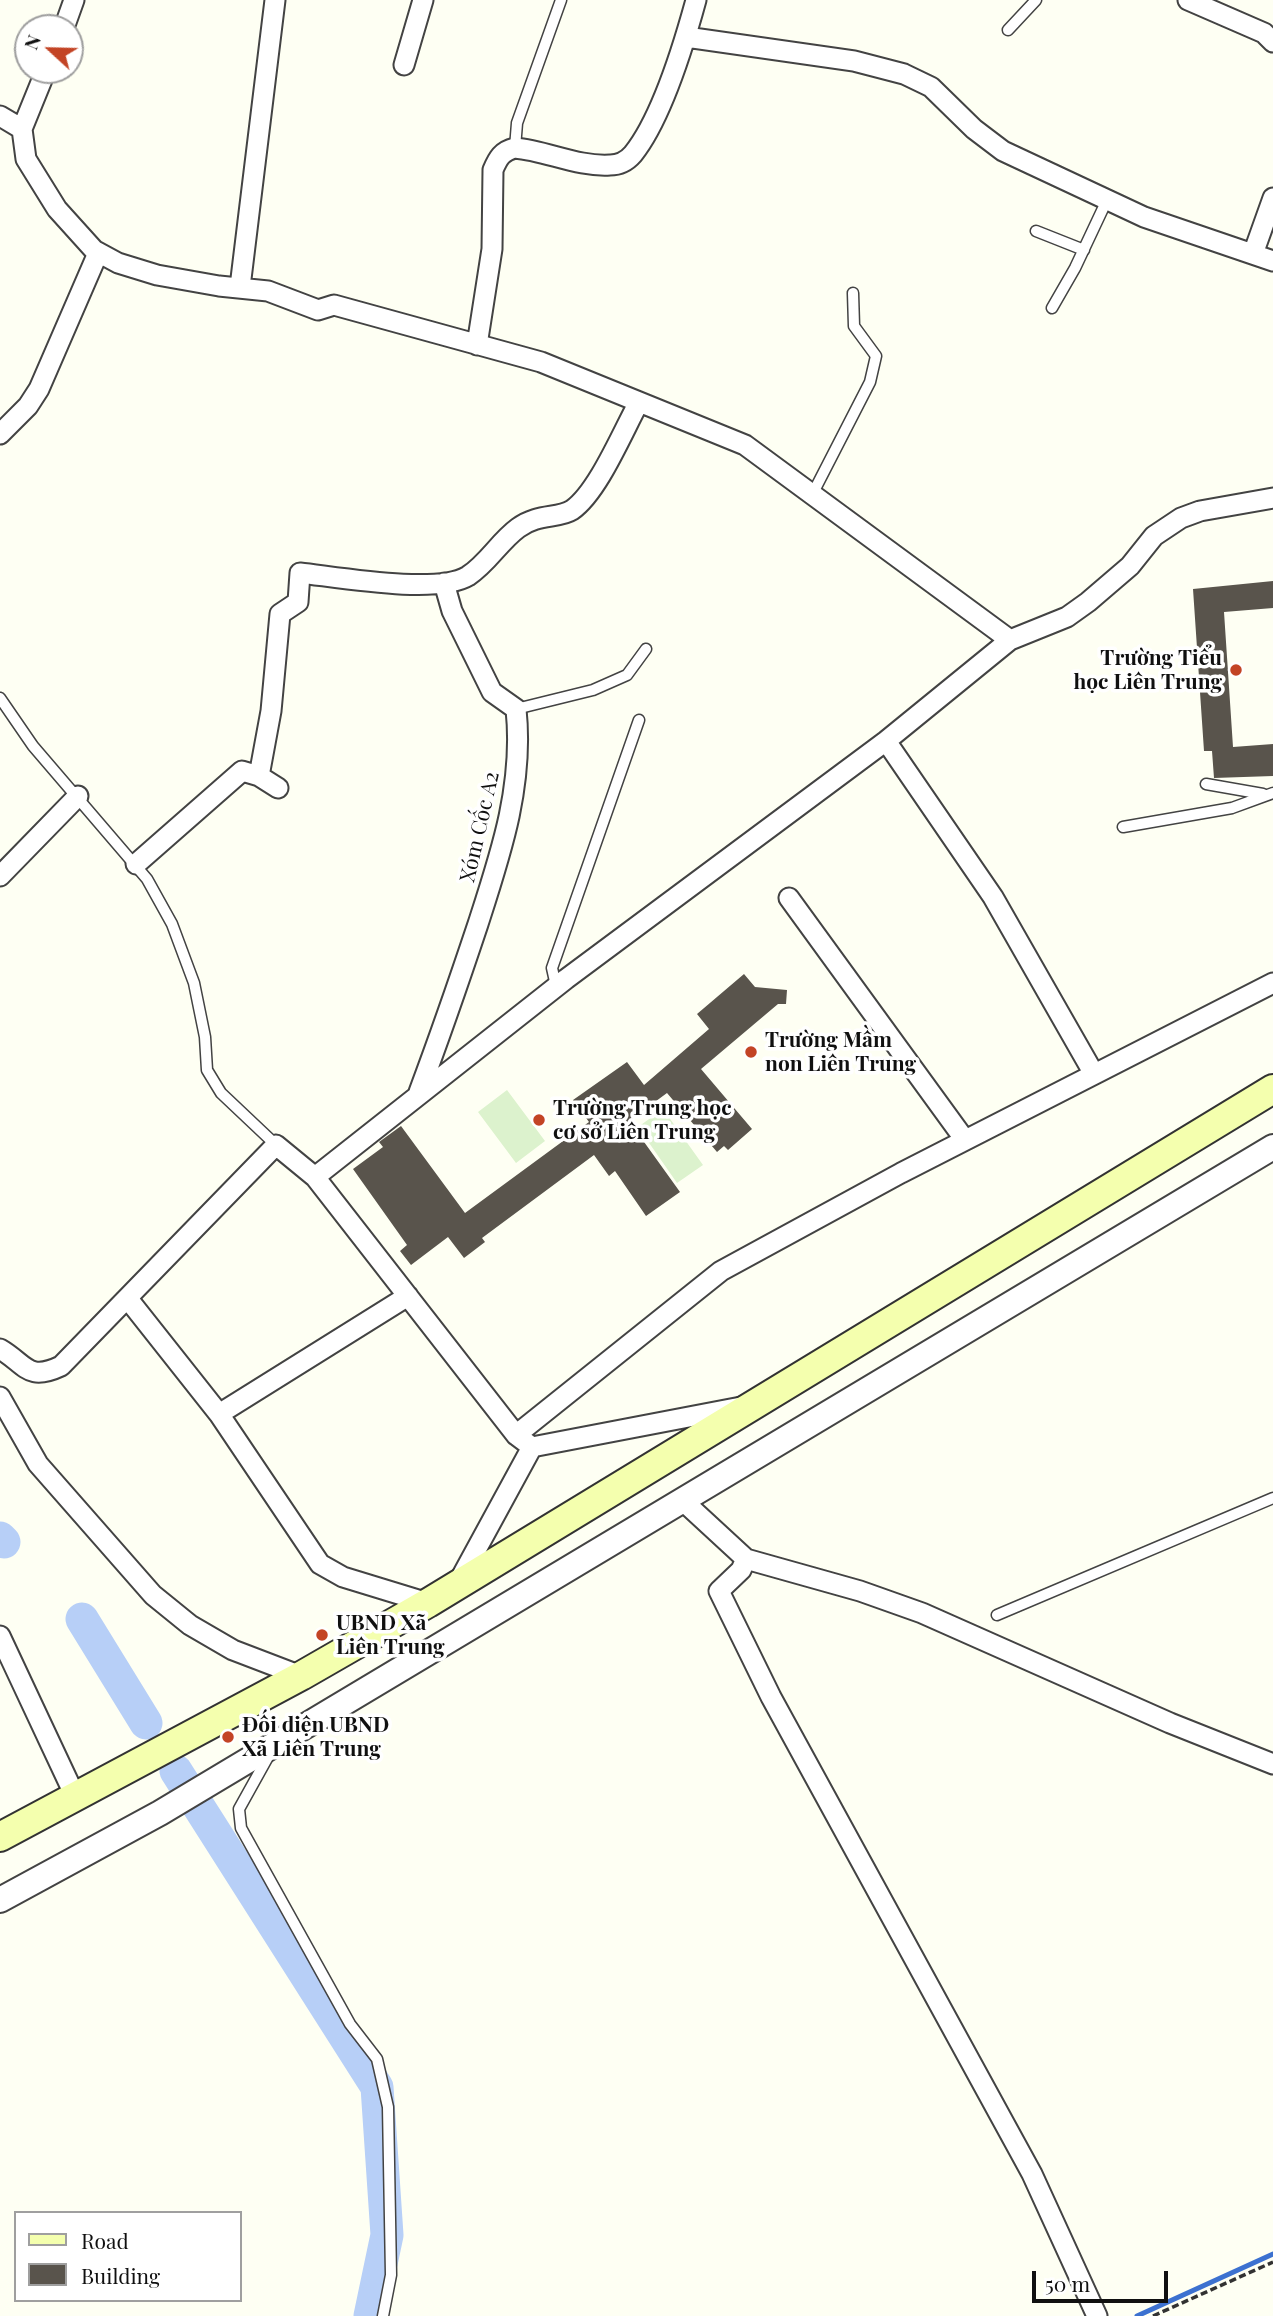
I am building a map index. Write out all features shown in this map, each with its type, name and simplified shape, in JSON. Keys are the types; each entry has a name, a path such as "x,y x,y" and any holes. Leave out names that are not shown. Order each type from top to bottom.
{"main road":[{"path":"0,1837 301,1676 428,1603 1264,1095"}],"street":[{"path":"240,287 275,0"},
{"path":"404,65 423,0"},
{"path":"477,345 492,249 493,170 504,151 515,148 611,166 623,163 636,149 655,115 686,37 696,0"},
{"path":"1188,0 1264,33 1273,42"},
{"path":"686,37 854,61 904,74 931,87 974,129 1003,151 1144,217 1273,261"},
{"path":"40,84 22,129 26,159 34,177 57,209 98,253 118,263 157,275 268,291 318,310 334,305 541,362 745,445 1010,640"},
{"path":"0,116 22,129"},
{"path":"1253,254 1273,198"},
{"path":"0,434 28,406 39,389 98,253"},
{"path":"259,776 271,711 280,614 298,602 299,573 375,582 444,583 466,578 496,553 510,535 531,520 573,509 593,485 639,402"},
{"path":"315,1177 556,986 886,741 1010,640 1066,617 1088,602 1120,575 1154,536 1181,517 1200,510 1273,498"},
{"path":"444,583 452,611 492,692 516,709"},
{"name":"Xóm Cốc A2","path":"419,1093 448,1018 503,842 517,771 516,709"},
{"path":"886,741 993,897 1094,1074"},
{"path":"136,864 242,771 259,776 278,788"},
{"path":"0,876 42,829 78,796"},
{"path":"789,898 965,1140"},
{"path":"516,1435 720,1271 965,1140 1273,983"},
{"path":"1264,1095 1273,1078"},
{"path":"0,1349 22,1368 35,1373 49,1372 69,1359 276,1145 315,1177 516,1435 532,1447 759,1403"},
{"path":"0,1900 160,1813 1273,1147"},
{"path":"219,1414 408,1296"},
{"path":"128,1299 219,1414 320,1564 343,1577 428,1603"},
{"path":"0,1397 38,1464 153,1595 190,1625 233,1650 301,1676"},
{"path":"458,1583 532,1447"},
{"path":"682,1500 746,1559 860,1591 922,1613 1170,1723 1273,1764"},
{"path":"746,1559 741,1570 719,1591 771,1697 1032,2174 1097,2316"},
{"path":"0,1636 75,1796"}],"lane":[{"path":"515,148 517,123 561,0"},
{"path":"1008,30 1036,0"},
{"path":"1052,308 1084,250 1107,200"},
{"path":"1036,231 1084,250"},
{"path":"813,493 870,382 876,356 854,326 853,293"},
{"path":"516,709 593,690 627,675 646,649"},
{"path":"0,698 33,746 136,864 172,924 194,983 205,1037 207,1070 221,1093 276,1145"},
{"path":"556,986 552,968 639,720"},
{"path":"1206,784 1270,793"},
{"path":"1123,827 1232,808 1270,793"},
{"path":"998,1615 1273,1498"},
{"path":"278,1741 239,1809 241,1828 350,2024 377,2059 388,2107 391,2274 383,2316"}],"path":[{"path":"1153,2316 1273,2262"}],"green space":[{"path":"507,1090 545,1141 516,1163 478,1112"},
{"path":"663,1109 703,1165 677,1183 638,1127"}],"building":[{"path":"1273,581 1273,608 1224,612 1233,747 1273,744 1273,776 1214,778 1212,751 1204,751 1193,589"},
{"path":"744,974 755,987 787,990 786,1004 778,1004 701,1069 752,1129 728,1150 724,1146 717,1152 667,1093 629,1121 680,1192 646,1216 615,1171 609,1176 594,1155 482,1238 485,1242 464,1258 448,1237 411,1265 400,1251 407,1245 353,1169 383,1147 379,1142 401,1126 465,1213 589,1122 573,1100 627,1062 644,1085 709,1029 697,1014"}],"waterway":[{"path":"0,1538 4,1542"},
{"path":"82,1619 146,1723"},
{"path":"176,1771 377,2087 387,2235 370,2316"},
{"path":"1137,2316 1273,2254"}],"place":[{"name":"Trường Tiểu học Liên Trung","path":"1236,670"},
{"name":"Trường Mầm non Liên Trung","path":"751,1052"},
{"name":"Trường Trung học cơ sở Liên Trung","path":"539,1120"},
{"name":"UBND Xã Liên Trung","path":"322,1635"},
{"name":"Đối diện UBND Xã Liên Trung","path":"228,1737"}]}
